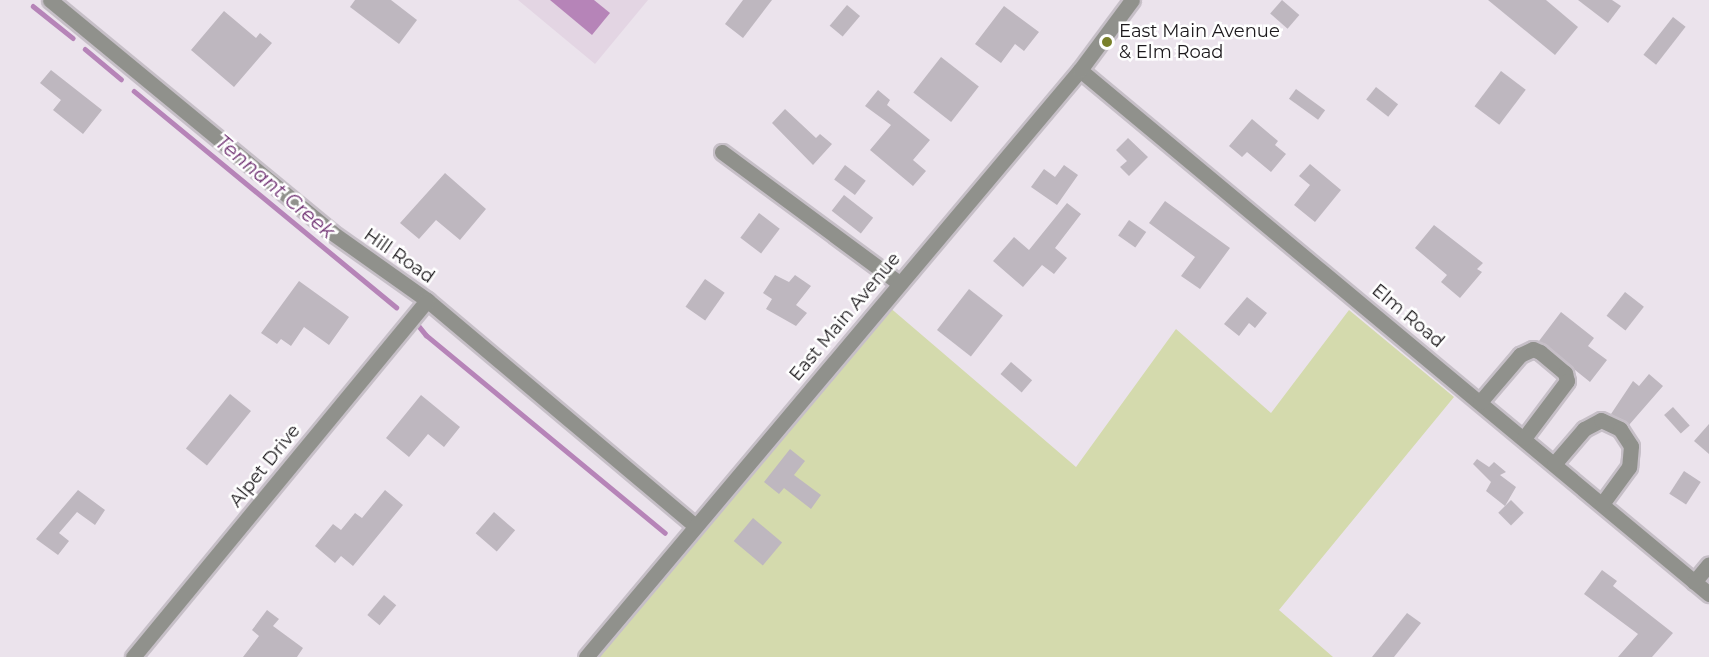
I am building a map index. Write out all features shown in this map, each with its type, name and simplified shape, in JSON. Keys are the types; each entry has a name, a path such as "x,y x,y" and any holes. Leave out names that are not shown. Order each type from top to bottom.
{"street":[{"name":"Hill Road","path":"50,0 331,232 427,300 694,525"},
{"name":"East Main Avenue","path":"586,657 694,525 1080,70 1132,0"},
{"name":"Elm Road","path":"1080,70 1709,594"},
{"path":"722,152 899,283"},
{"name":"Alpet Drive","path":"133,657 427,300"},
{"path":"1480,402 1520,355 1533,349 1540,352 1565,373 1567,381 1524,438"},
{"path":"1554,464 1584,429 1601,420 1620,429 1631,447 1629,467 1602,504"},
{"path":"1695,582 1709,564"}],"shaded area":[{"path":"518,0 648,0 595,64"},
{"path":"550,0 594,0 610,13 592,35"}],"green space":[{"path":"888,306 1076,467 1176,329 1271,413 1349,310 1454,397 1279,610 1333,657 595,657"}],"building":[{"path":"355,0 391,0 417,20 399,44 350,7"},
{"path":"743,0 772,0 743,38 725,24"},
{"path":"1282,0 1299,15 1288,29 1270,14"},
{"path":"1488,0 1546,0 1578,27 1555,55"},
{"path":"1578,0 1612,0 1621,6 1608,23"},
{"path":"847,5 860,16 843,37 830,26"},
{"path":"1004,6 1039,32 1024,51 1015,44 1001,63 975,44"},
{"path":"224,11 256,38 260,33 272,43 234,87 191,50"},
{"path":"1673,17 1686,27 1656,65 1643,55"},
{"path":"941,57 979,87 951,122 913,92"},
{"path":"51,70 102,110 83,134 53,110 61,100 40,83"},
{"path":"1501,71 1526,90 1499,125 1475,106"},
{"path":"1376,87 1398,104 1388,117 1366,100"},
{"path":"1296,89 1325,110 1318,120 1289,99"},
{"path":"878,90 890,100 887,105 930,140 913,160 926,171 913,186 870,150 891,125 865,106"},
{"path":"785,109 816,138 820,134 832,144 813,165 772,123"},
{"path":"1252,119 1278,141 1275,145 1286,154 1271,172 1247,152 1242,157 1229,146"},
{"path":"1128,138 1148,157 1129,176 1120,167 1127,161 1116,150"},
{"path":"1310,164 1341,190 1315,222 1294,205 1310,185 1299,176"},
{"path":"845,165 866,181 855,195 834,179"},
{"path":"1064,165 1078,175 1057,205 1031,187 1044,169 1055,177"},
{"path":"445,173 486,209 460,240 436,220 419,239 400,223"},
{"path":"844,195 873,218 861,234 832,211"},
{"path":"1165,201 1230,248 1200,289 1181,276 1195,257 1149,223"},
{"path":"1067,203 1081,214 1055,248 1067,258 1054,274 1042,265 1023,287 993,261 1014,237 1029,250"},
{"path":"759,213 780,229 761,253 740,238"},
{"path":"1129,220 1146,232 1135,248 1118,236"},
{"path":"1434,225 1483,263 1477,269 1482,272 1460,298 1441,282 1447,275 1415,248"},
{"path":"775,275 789,282 795,275 811,286 796,305 807,313 796,326 766,309 772,299 763,293"},
{"path":"705,279 725,293 705,321 685,307"},
{"path":"299,281 349,317 329,345 304,327 291,346 281,339 277,344 261,333"},
{"path":"969,289 1003,315 971,356 937,330"},
{"path":"1625,292 1644,307 1625,330 1607,316"},
{"path":"1247,297 1267,313 1255,328 1249,323 1239,336 1224,324"},
{"path":"1561,312 1594,338 1588,346 1607,360 1590,382 1539,341"},
{"path":"1011,362 1032,380 1022,392 1001,374"},
{"path":"1649,374 1663,386 1629,425 1611,414 1633,381 1639,386"},
{"path":"230,394 251,411 207,465 186,448"},
{"path":"421,395 460,427 444,447 428,434 409,457 386,438"},
{"path":"1673,407 1690,426 1681,434 1664,415"},
{"path":"1709,424 1709,454 1694,441"},
{"path":"790,449 805,461 794,475 821,495 811,509 784,488 779,494 764,482"},
{"path":"1477,459 1489,467 1494,462 1506,472 1500,475 1516,487 1505,506 1486,491 1491,482 1473,464"},
{"path":"1684,471 1701,482 1686,505 1669,494"},
{"path":"78,490 105,510 95,525 77,512 59,533 69,541 58,555 36,539"},
{"path":"385,490 403,505 353,566 341,556 335,563 315,546 333,524 341,530 355,513 362,518"},
{"path":"1511,500 1524,513 1511,525 1498,513"},
{"path":"494,512 515,530 497,552 476,533"},
{"path":"753,518 782,542 763,565 734,541"},
{"path":"1602,570 1617,581 1613,586 1673,633 1652,657 1618,657 1638,634 1584,594"},
{"path":"384,595 396,605 380,625 367,615"},
{"path":"267,610 279,619 273,626 303,648 297,657 243,657 259,636 252,630"},
{"path":"1407,613 1421,623 1394,657 1372,657"}],"waterway":[{"name":"Tennant Creek","path":"33,6 73,38"},
{"name":"Tennant Creek","path":"85,49 121,79"},
{"name":"Tennant Creek","path":"134,91 396,307"},
{"name":"Tennant Creek","path":"418,325 426,335 665,533"}],"place":[{"name":"East Main Avenue & Elm Road","path":"1107,42"}]}
